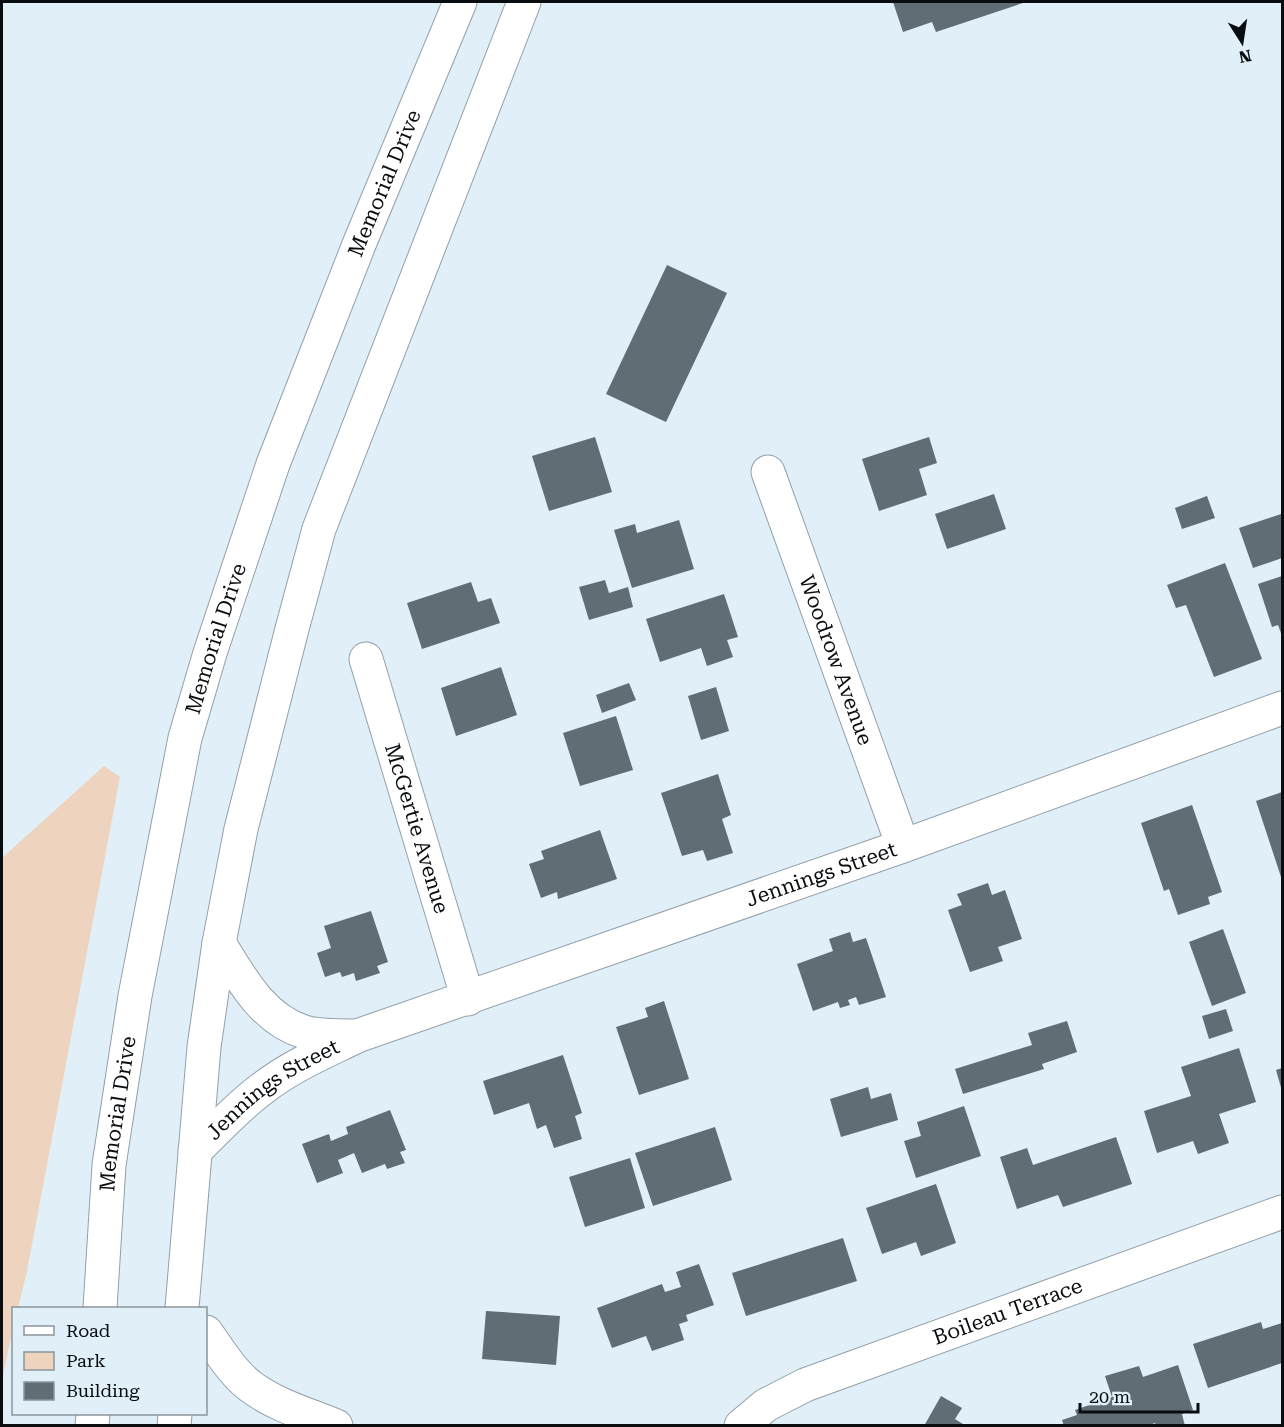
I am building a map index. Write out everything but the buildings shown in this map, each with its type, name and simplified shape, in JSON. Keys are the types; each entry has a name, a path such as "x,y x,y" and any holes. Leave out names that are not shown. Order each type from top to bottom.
{"street":[{"name":"Memorial Drive","path":"100,1307 109,1166 135,996 185,738 210,653 273,464 360,242 460,2"},
{"path":"185,1306 204,1047 219,943 247,806 319,529 524,2"},
{"name":"Woodrow Avenue","path":"768,472 903,846"},
{"name":"McGertie Avenue","path":"366,659 468,999"},
{"name":"Jennings Street","path":"195,1151 263,1087 293,1068 357,1036 903,846 1282,708"},
{"name":"Jennings Street","path":"219,943 249,991 279,1020 304,1032 357,1036"},
{"name":"Boileau Terrace","path":"741,1425 766,1406 805,1385 1282,1212"},
{"path":"207,1333 225,1360 250,1386 279,1403 336,1425"}],"green space":[{"path":"104,766 120,777 27,1271 18,1307 12,1307 12,1333 2,1380 2,858"}]}
